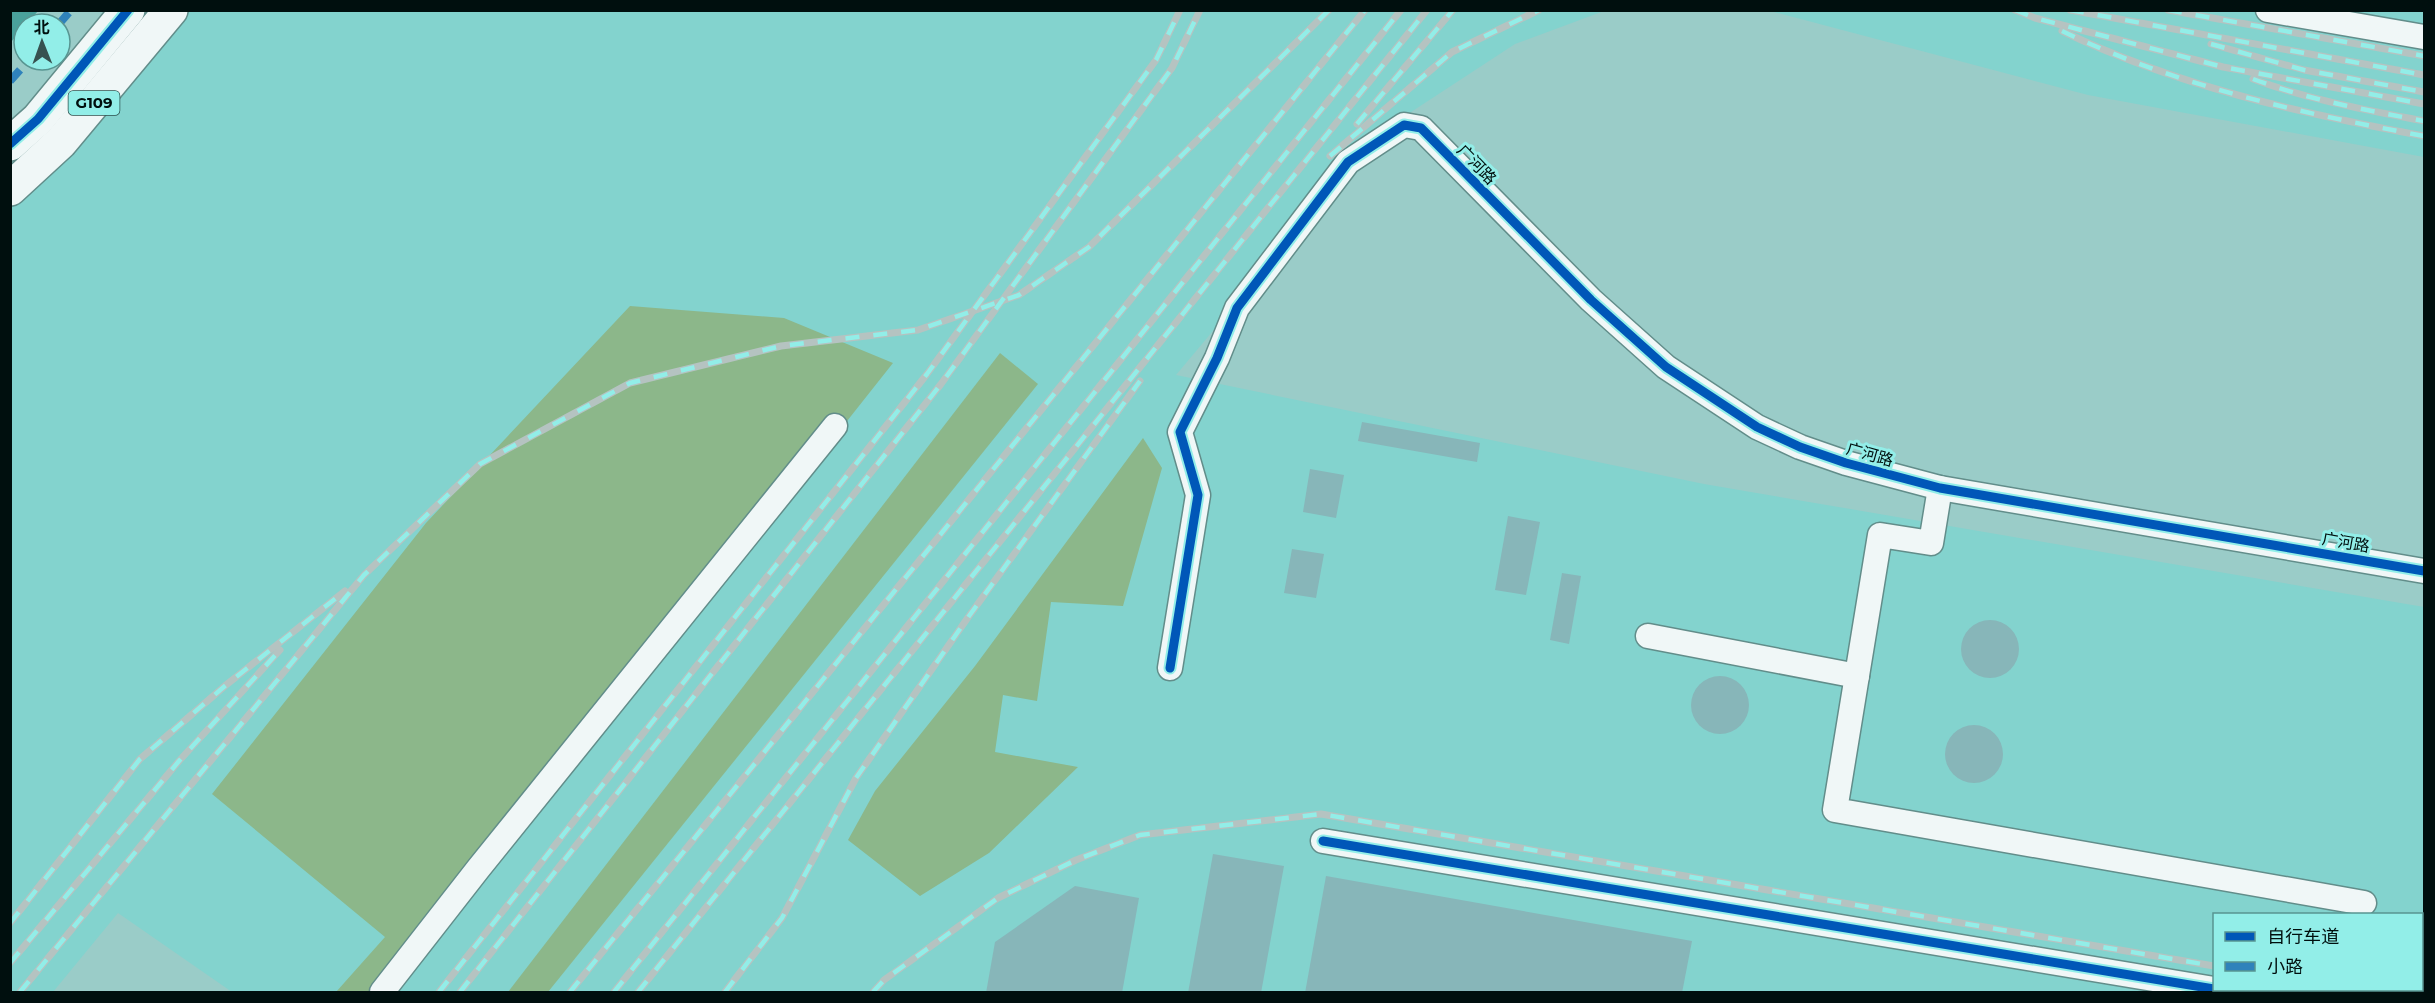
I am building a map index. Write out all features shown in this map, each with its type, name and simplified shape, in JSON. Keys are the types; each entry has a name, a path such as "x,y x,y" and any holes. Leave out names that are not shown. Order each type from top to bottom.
{"highway":[{"name":"G109","path":"10,144 38,119 128,10"},
{"name":"G109","path":"10,189 62,142 171,10"}],"street":[{"path":"2268,10 2424,37"},
{"name":"广河路","path":"1170,668 1198,495 1180,432 1217,358 1237,308 1348,162 1404,126 1421,128 1625,332 1666,367 1711,399 1757,427 1800,447 1846,463 1940,488 2424,571"},
{"path":"382,993 478,869 835,426"},
{"path":"1940,488 1930,543 1880,535 1835,810 2364,903"},
{"path":"1648,636 1857,676"},
{"path":"1323,841 2213,990"}],"shaded area":[{"path":"10,11 38,11 12,12 11,42"},
{"path":"190,11 1604,11 1515,44 1379,133 1176,375 1704,484 2424,607 2424,992 232,992 118,913 53,992 11,992 11,191"},
{"path":"1770,11 2424,11 2424,157 2088,95"}],"green space":[{"path":"630,306 784,318 893,363 395,992 336,992 385,937 212,794 426,523"},
{"path":"1000,353 1038,384 548,992 508,992"},
{"path":"1143,438 1162,468 1123,606 1051,602 1037,701 1003,695 995,752 1078,767 989,853 920,896 848,840 875,791 975,666"}],"building":[{"path":"1362,422 1480,443 1477,462 1358,441"},
{"path":"1310,469 1344,475 1336,518 1303,512"},
{"path":"1508,516 1540,522 1526,595 1495,590"},
{"path":"1292,549 1324,554 1316,598 1284,593"},
{"path":"1562,573 1581,576 1569,644 1550,640"},
{"path":"1984,620 1996,620 2011,628 2019,643 2019,655 2011,670 1996,678 1984,678 1969,670 1961,655 1961,643 1969,628"},
{"path":"1714,676 1726,676 1741,684 1749,699 1749,711 1741,726 1726,734 1714,734 1699,726 1691,711 1691,699 1699,684"},
{"path":"1968,725 1980,725 1995,733 2003,748 2003,760 1995,775 1980,783 1968,783 1953,775 1945,760 1945,748 1953,733"},
{"path":"1213,854 1284,866 1261,993 1188,993"},
{"path":"1326,876 1692,941 1682,993 1305,993"},
{"path":"1075,886 1139,898 1122,993 986,993 995,942"}],"railway":[{"path":"439,992 927,374 1156,60 1180,10"},
{"path":"460,992 941,384 1172,68 1200,10"},
{"path":"20,992 364,575 480,464 630,383 781,346 918,330 1019,295 1089,247 1329,10"},
{"path":"570,992 1365,10"},
{"path":"614,992 1401,10"},
{"path":"638,992 1427,10"},
{"path":"1357,124 1453,10"},
{"path":"1330,156 1452,52 1539,10"},
{"path":"2015,10 2035,18 2223,67 2424,104"},
{"path":"2070,10 2424,75"},
{"path":"2168,10 2424,56"},
{"path":"2062,31 2149,67 2239,96 2331,118 2424,136"},
{"path":"2211,44 2304,70 2424,92"},
{"path":"2253,79 2316,99 2424,121"},
{"path":"725,992 782,918 856,778 969,616 1140,381"},
{"path":"10,923 140,759 226,685 345,591"},
{"path":"10,963 179,761 280,650"},
{"path":"873,992 884,980 998,898 1076,860 1140,835 1321,814 2213,966"},
{"path":"2362,991 2370,992"}],"marked path":[{"path":"10,81 18,72"}],"cycle path":[{"path":"10,144 38,119 128,10"},
{"path":"1170,668 1198,495 1180,432 1217,358 1237,308 1348,162 1404,125 1421,128 1591,300 1666,367 1757,427 1800,447 1846,463 1940,488 2424,571"},
{"path":"1323,841 2213,989"},
{"path":"2226,991 2232,992"}]}
